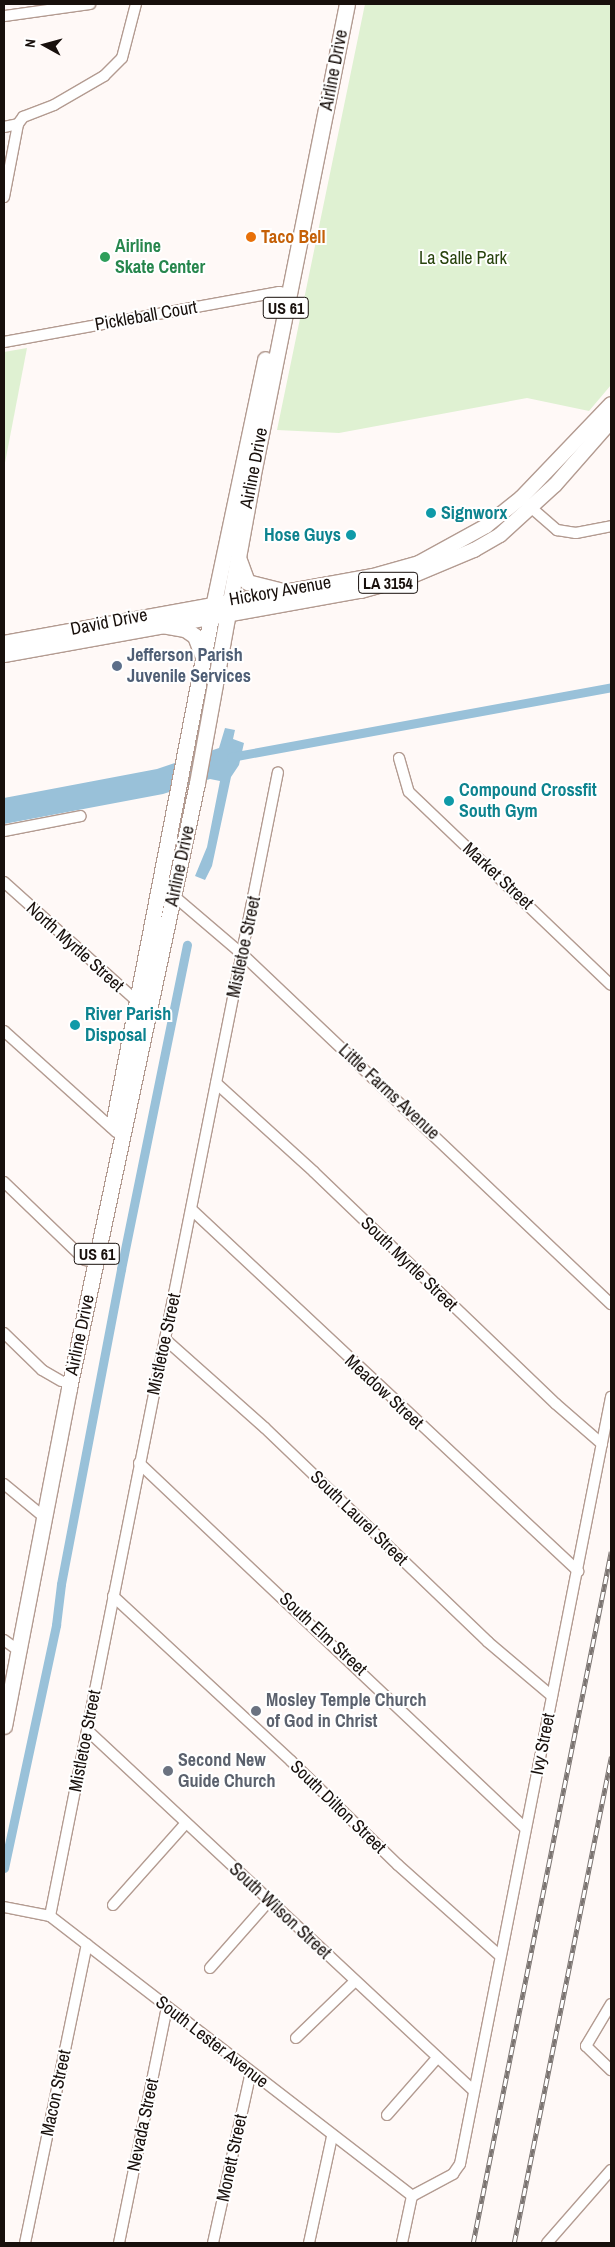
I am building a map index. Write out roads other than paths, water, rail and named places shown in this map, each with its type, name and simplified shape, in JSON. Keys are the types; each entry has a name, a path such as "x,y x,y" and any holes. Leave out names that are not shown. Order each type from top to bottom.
{"highway":[{"name":"Airline Drive","path":"143,1006 174,896 197,783 337,4"},
{"name":"Airline Drive","path":"4,1669 39,1515 143,1006 160,888 181,787 213,609 347,4"},
{"path":"238,557 242,574 247,582 283,591"},
{"path":"162,625 184,630 196,636 202,646 204,659"},
{"name":"Airline Drive","path":"39,1515 61,1381 90,1261"},
{"name":"Airline Drive","path":"4,1726 10,1645"}],"main road":[{"name":"LA 3154","path":"526,503 611,404"},
{"name":"LA 3154","path":"526,503 611,421"},
{"name":"Hickory Avenue","path":"229,606 283,591 373,576 419,563 526,503"},
{"name":"Hickory Avenue","path":"213,609 361,591 407,578 474,550 500,535 526,503"},
{"name":"David Drive","path":"4,655 162,625 213,609"},
{"name":"David Drive","path":"4,643 213,609"}],"street":[{"path":"4,16 90,4"},
{"path":"4,198 18,124 23,117 91,85 111,70 127,46 136,4"},
{"path":"4,127 18,124"},
{"name":"Pickleball Court","path":"4,342 284,293"},
{"path":"526,503 557,530 576,533 611,526"},
{"name":"Market Street","path":"399,758 409,792 611,985"},
{"name":"Mistletoe Street","path":"50,1916 278,772"},
{"path":"4,831 81,816"},
{"name":"North Myrtle Street","path":"4,882 143,1006"},
{"name":"Little Farms Avenue","path":"160,888 174,896 242,954 611,1304"},
{"path":"4,1031 117,1132"},
{"name":"South Myrtle Street","path":"216,1083 314,1172 556,1404 602,1444"},
{"path":"4,1182 90,1261"},
{"name":"Meadow Street","path":"192,1210 578,1571"},
{"path":"4,1333 42,1370 61,1381"},
{"name":"South Laurel Street","path":"166,1340 265,1428 488,1642 552,1696"},
{"name":"Ivy Street","path":"412,2196 453,2174 460,2164 611,1397"},
{"name":"South Elm Street","path":"139,1463 526,1828"},
{"path":"4,1484 39,1515"},
{"name":"South Dilton Street","path":"113,1596 291,1761 398,1865 500,1956"},
{"name":"South Wilson Street","path":"87,1730 474,2091"},
{"path":"113,1905 186,1823"},
{"path":"210,1968 269,1900"},
{"name":"South Lester Avenue","path":"4,1907 50,1916 332,2137 412,2196"},
{"name":"Macon Street","path":"25,2243 87,1944"},
{"path":"296,2038 355,1981"},
{"path":"611,2004 586,2046 611,2070"},
{"name":"Nevada Street","path":"119,2243 168,2007"},
{"path":"387,2115 437,2058"},
{"name":"Monett Street","path":"213,2243 251,2072"},
{"path":"309,2243 332,2137"},
{"path":"548,2241 611,2170"},
{"path":"402,2243 412,2196"}],"water":[{"path":"225,728 235,730 233,739 244,743 239,765 231,777 212,866 205,880 195,876 207,847 220,781 210,779 163,794 4,824 4,798 157,769 219,748"}],"waterway":[{"path":"231,757 611,687"},
{"path":"4,1868 56,1625 61,1584 121,1269 187,945"}],"railway":[{"path":"473,2243 611,1552"},
{"path":"514,2243 611,1757"}],"place":[{"name":"Taco Bell","path":"251,237"},
{"name":"Airline Skate Center","path":"105,257"},
{"name":"Signworx","path":"431,513"},
{"name":"Hose Guys","path":"351,535"},
{"name":"Jefferson Parish Juvenile Services","path":"117,666"},
{"name":"Compound Crossfit South Gym","path":"449,801"},
{"name":"River Parish Disposal","path":"75,1025"},
{"name":"Mosley Temple Church of God in Christ","path":"256,1711"},
{"name":"Second New Guide Church","path":"168,1771"}],"park label":[{"name":"La Salle Park","path":"463,258"}]}
